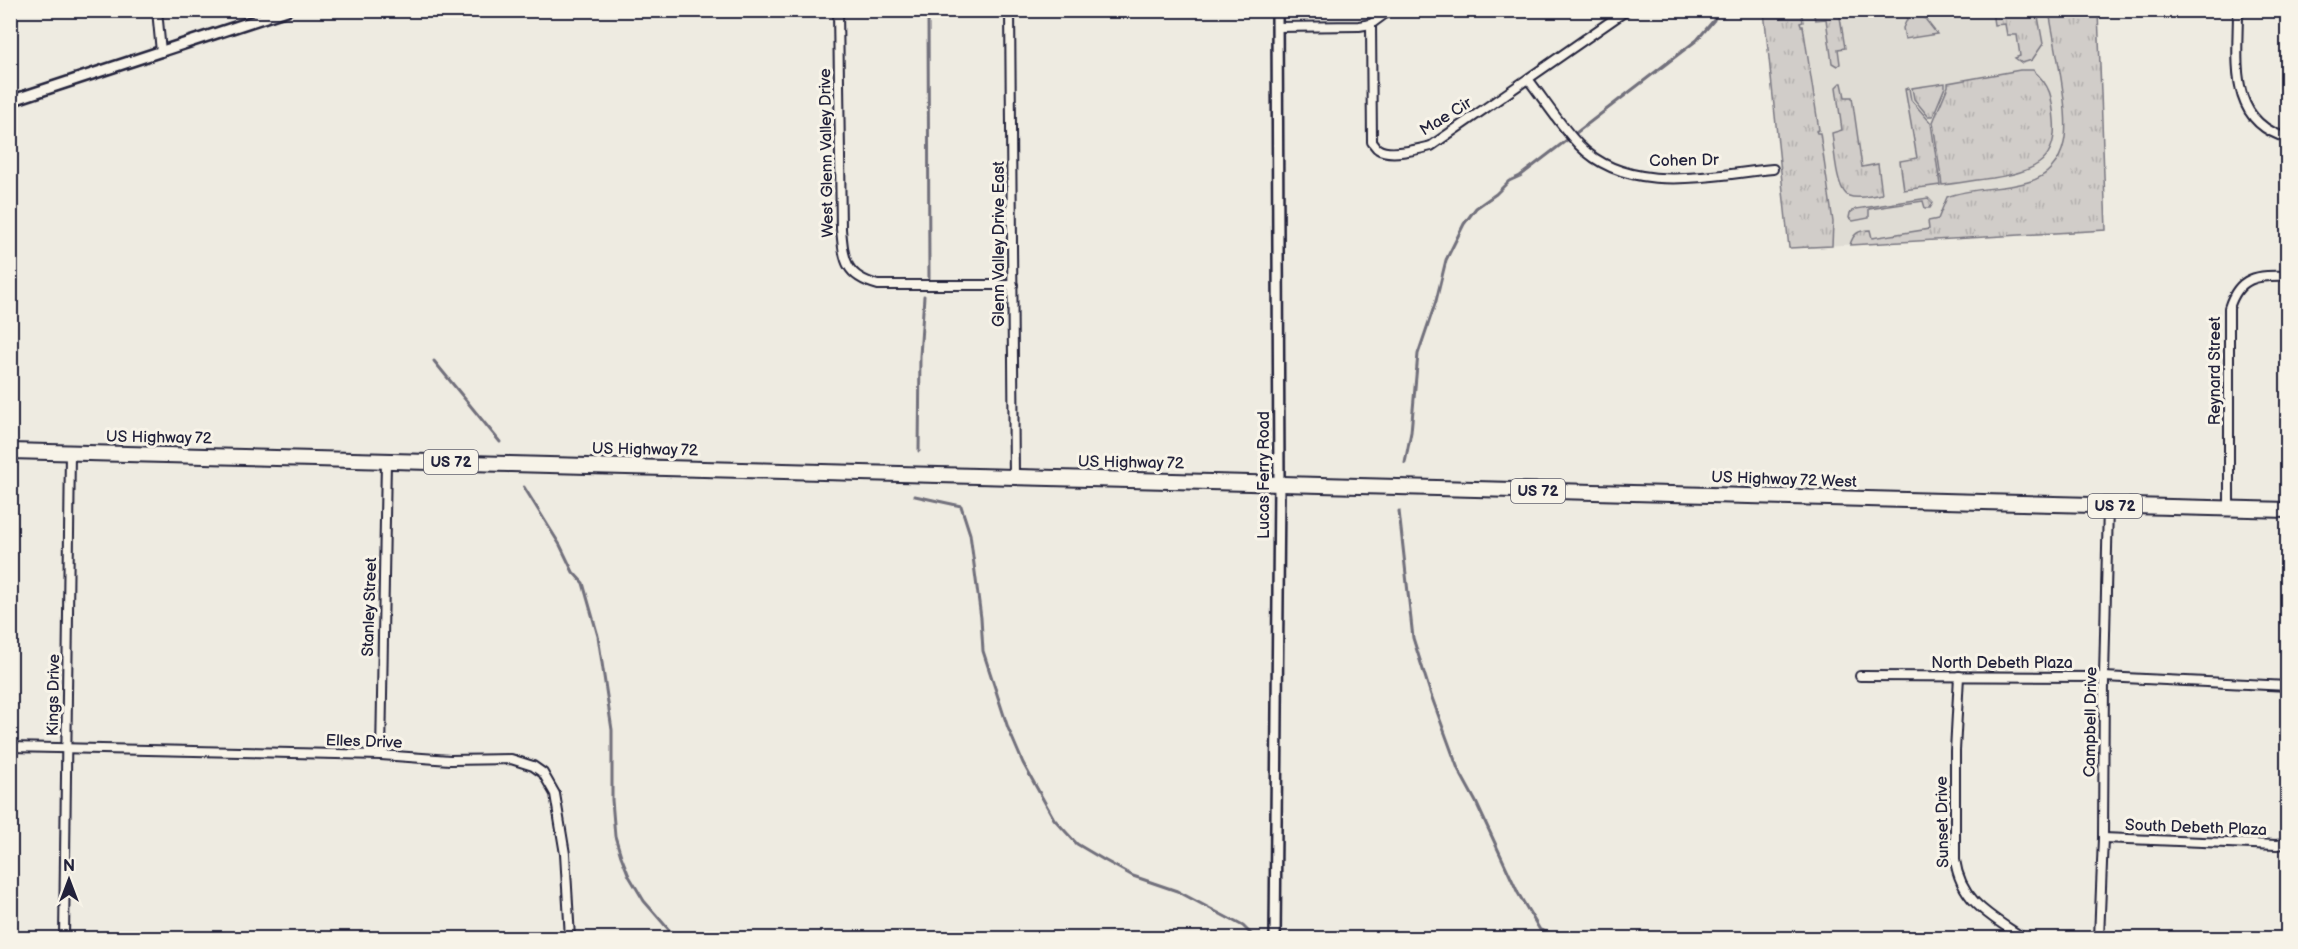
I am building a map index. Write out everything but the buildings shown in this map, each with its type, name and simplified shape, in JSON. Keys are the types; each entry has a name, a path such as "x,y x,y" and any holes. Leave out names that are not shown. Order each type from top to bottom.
{"highway":[{"name":"US Highway 72","path":"10,451 1279,483"},
{"name":"US Highway 72 West","path":"1279,483 2288,510"}],"street":[{"path":"157,10 161,52"},
{"path":"10,101 287,10"},
{"name":"West Glenn Valley Drive","path":"838,10 841,229 846,264 854,274 878,285 1013,285"},
{"name":"Glenn Valley Drive East","path":"1010,10 1014,477"},
{"name":"Lucas Ferry Road","path":"1275,939 1279,483 1277,10"},
{"path":"1277,27 1359,27 1371,24 1390,10"},
{"name":"Mae Cir","path":"1371,24 1372,142 1378,150 1413,151 1431,146 1627,10"},
{"path":"2238,10 2239,85 2246,108 2262,127 2288,138"},
{"name":"Cohen Dr","path":"1528,79 1576,141 1604,164 1640,176 1664,178 1773,169"},
{"name":"Reynard Street","path":"2229,509 2229,308 2236,290 2251,278 2288,276"},
{"name":"Kings Drive","path":"64,939 70,452"},
{"name":"Stanley Street","path":"381,755 386,460"},
{"name":"Campbell Drive","path":"2099,939 2103,838 2108,506"},
{"name":"North Debeth Plaza","path":"1860,676 2104,677 2288,686"},
{"name":"Sunset Drive","path":"1959,676 1955,751 1954,860 1956,872 1966,895 2023,939"},
{"name":"Elles Drive","path":"10,747 381,755 450,760 511,759 533,766 543,773 555,794 565,854 570,939"},
{"name":"South Debeth Plaza","path":"2103,838 2277,845 2288,843"}],"shaded area":[{"path":"1765,11 2098,11 2106,230 1789,248"}],"green space":[{"path":"1764,11 1801,11 1803,22 1800,23 1803,26 1819,130 1816,131 1820,133 1833,222 1832,246 1789,248"},
{"path":"1813,11 1839,11 1845,48 1838,49 1840,64 1837,66 1832,63 1826,19 1815,20"},
{"path":"1911,11 1919,11 1937,34 1905,39 1903,28"},
{"path":"1992,11 2037,11 2043,44 2032,60 2022,63 2015,58 2020,56 2017,35 2007,35 2005,24 1994,25"},
{"path":"2049,11 2098,11 2106,230 1850,245 1854,235 1862,231 1870,230 1872,238 1929,229 1928,221 1938,219 1947,197 2028,182 2052,168 2062,150 2066,130 2061,78"},
{"path":"2020,70 2033,70 2044,81 2050,92 2054,135 2046,156 2030,169 2019,173 1942,185 1933,122 1948,83"},
{"path":"1842,83 1845,97 1852,97 1862,167 1878,164 1882,194 1853,197 1849,196 1841,186 1836,168 1832,133 1842,130 1836,87"},
{"path":"1945,83 1933,116 1928,116 1914,99 1912,88"},
{"path":"1909,88 1911,100 1931,123 1940,185 1904,190 1900,161 1917,158 1905,89"},
{"path":"1928,198 1933,203 1930,208 1925,208 1923,201 1869,209 1869,218 1853,221 1849,218 1850,213 1856,209"}],"waterway":[{"path":"928,10 929,278"},
{"path":"1405,463 1411,432 1418,354 1436,301 1446,260 1464,224 1476,208 1496,194 1509,181 1520,176 1697,40 1714,20 1715,10"},
{"path":"919,451 920,356 924,296"},
{"path":"434,361 500,442"},
{"path":"524,487 560,545 573,572 583,583 598,636 612,730 612,800 615,836 621,856 629,876 644,901 676,938"},
{"path":"915,496 961,506 970,534 983,651 1008,728 1023,763 1054,819 1077,844 1104,860 1133,876 1177,891 1243,926 1255,938"},
{"path":"1399,511 1413,638 1458,769 1476,802 1518,893 1540,930 1568,938"}]}
